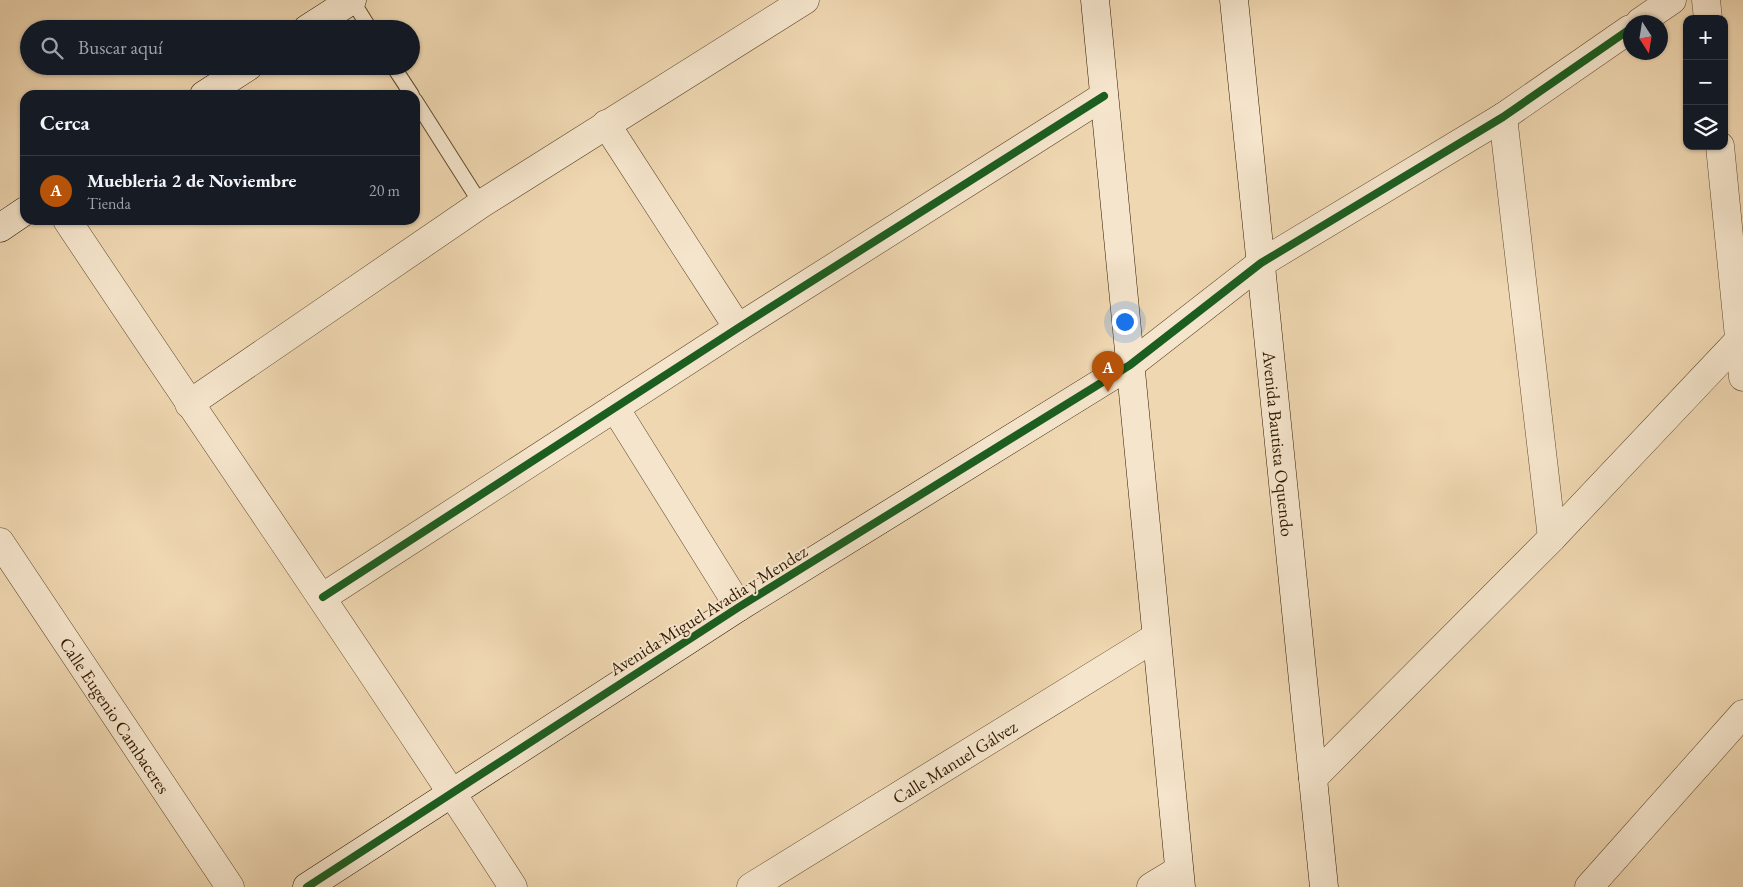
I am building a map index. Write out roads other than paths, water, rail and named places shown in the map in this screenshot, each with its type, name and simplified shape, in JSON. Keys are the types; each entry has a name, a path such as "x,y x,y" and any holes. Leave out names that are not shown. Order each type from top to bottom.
{"street":[{"path":"321,20 352,0"},
{"path":"189,404 481,204 805,0"},
{"path":"1095,0 1180,879 1151,887"},
{"name":"Avenida Bautista Oquendo","path":"1234,0 1324,887"},
{"path":"1650,15 1672,0"},
{"path":"1706,0 1708,15"},
{"name":"Avenida Miguel Avadia y Mendez","path":"307,887 739,607 1130,365 1261,263 1503,117 1623,34"},
{"path":"212,90 235,75"},
{"path":"323,597 738,328 1104,96"},
{"path":"1503,117 1552,538"},
{"path":"606,124 738,328"},
{"path":"1720,150 1741,339 1743,377"},
{"path":"0,228 20,214"},
{"path":"70,225 189,404 323,597 513,887"},
{"path":"1313,778 1552,538 1741,339"},
{"path":"615,408 739,607"},
{"name":"Calle Eugenio Cambaceres","path":"0,542 230,887"},
{"name":"Calle Manuel Gálvez","path":"751,887 1156,637"},
{"path":"1588,887 1743,714"}],"lane":[{"path":"352,0 364,20"},
{"path":"399,75 409,90"},
{"path":"420,108 481,204"}],"place":[{"name":"Muebleria 2 de Noviembre","path":"1108,392"}]}
